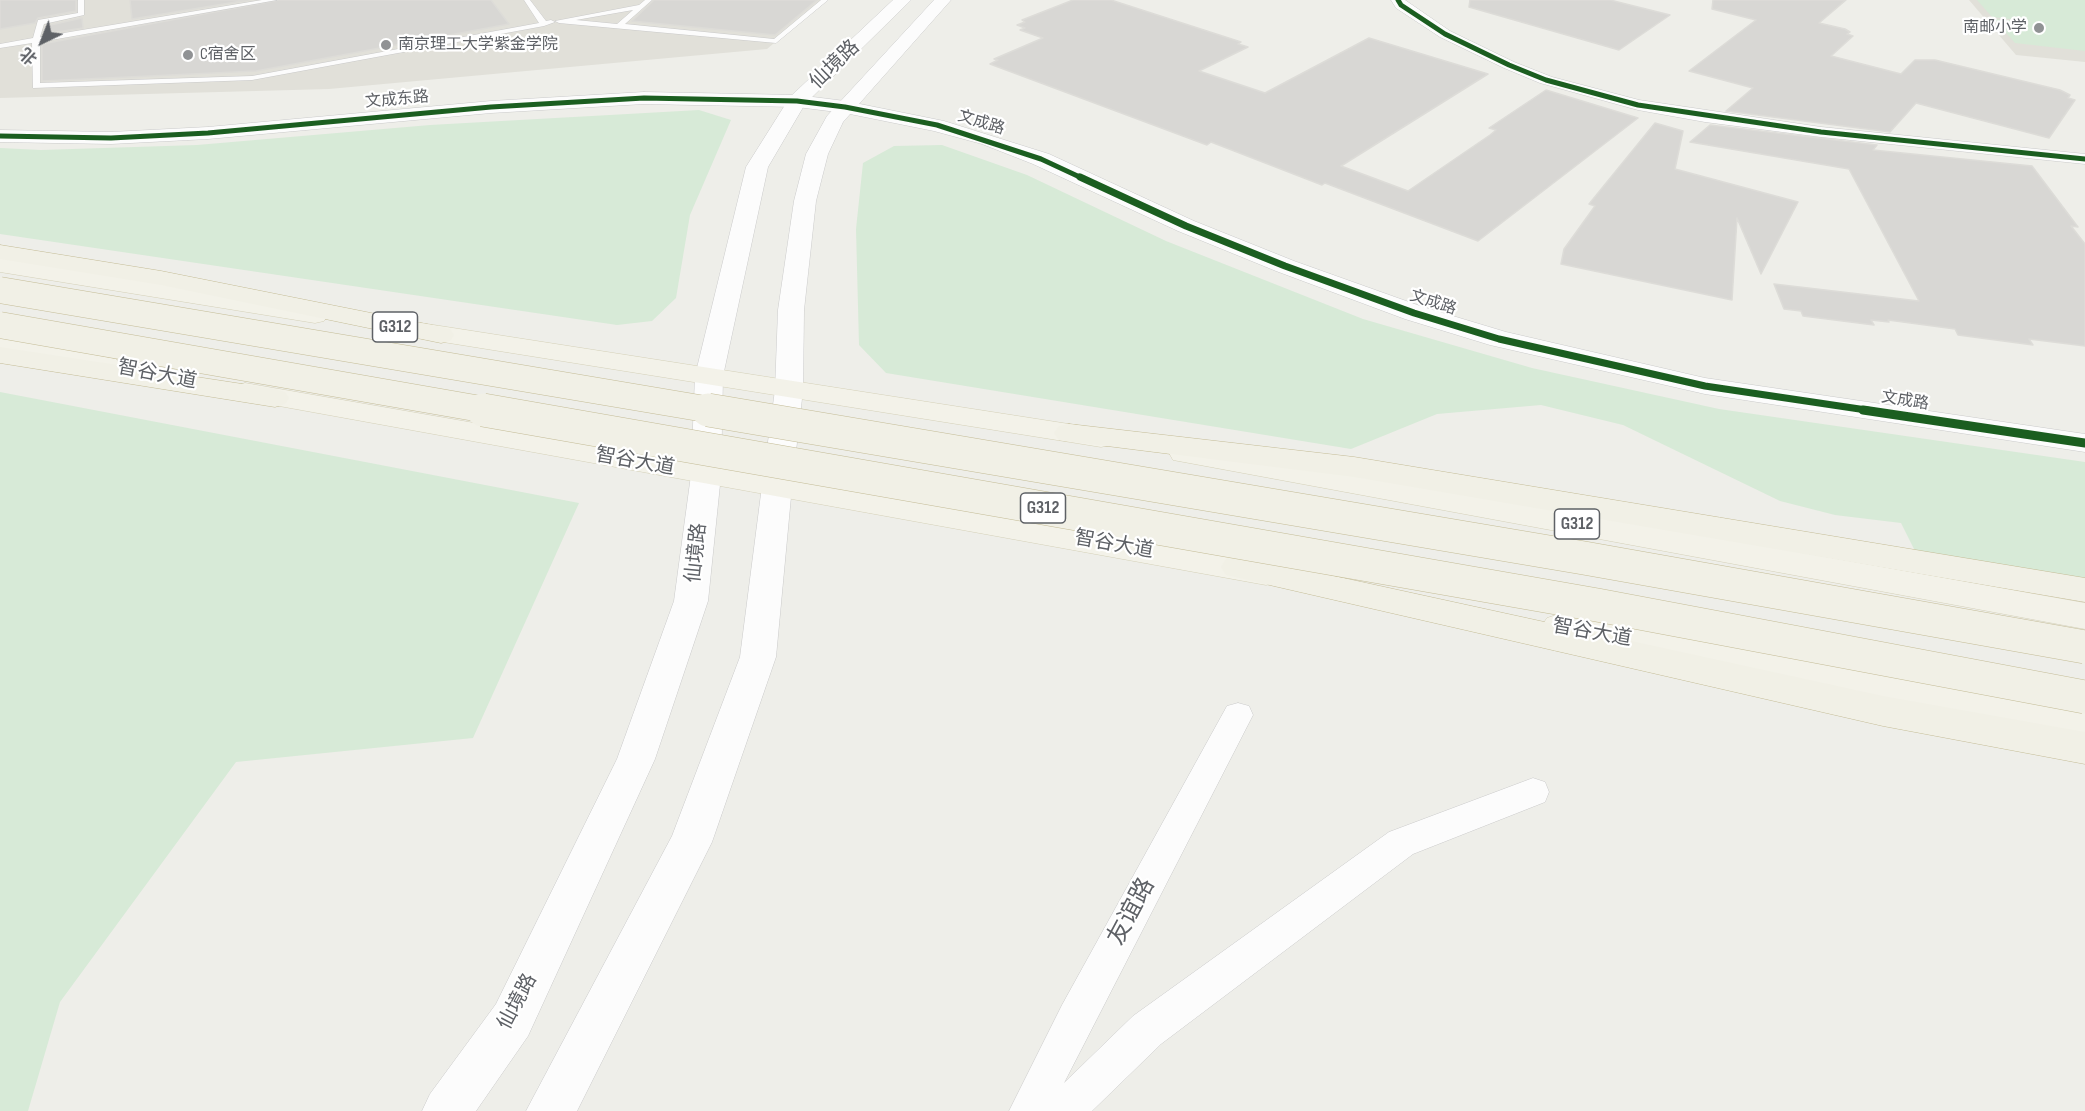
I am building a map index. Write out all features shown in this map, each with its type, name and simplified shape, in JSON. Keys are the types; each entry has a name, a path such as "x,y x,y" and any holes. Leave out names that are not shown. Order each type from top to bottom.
{"highway":[{"path":"0,252 161,278 441,335"},
{"name":"G312","path":"0,290 1572,556 2085,646"},
{"name":"智谷大道","path":"0,326 1585,603 2085,697"},
{"path":"0,355 275,398"},
{"path":"1069,433 1354,467 2085,590"},
{"path":"1238,567 1883,711 2085,748"}],"main road":[{"name":"G312","path":"0,265 1069,433 2085,616"},
{"name":"智谷大道","path":"0,344 275,398 1238,567 2085,724"}],"street":[{"name":"仙境路","path":"447,1111 512,1020 636,759 691,602 705,475 709,376 757,167 803,95 903,0"},
{"name":"仙境路","path":"551,1111 691,842 758,657 789,390 791,310 805,201 817,154 834,120 850,100 943,0"},
{"path":"1398,0 1401,5 1445,34 1509,65 1546,80 1638,105 1705,117 1809,130 2085,159"},
{"name":"文成东路","path":"0,126 113,128 212,123 497,96 650,86 803,95"},
{"name":"文成路","path":"803,95 968,117 1049,143 1274,245 1411,295 1516,328 1704,371 2085,424"},
{"name":"文成东路","path":"0,135 111,138 207,133 491,106 644,98 803,95"},
{"name":"文成路","path":"850,100 989,140 1041,159 1186,225 1285,266 1414,313 1499,339 1705,386 2085,443"},
{"name":"友谊路","path":"1029,1111 1081,1008 1238,715"},
{"path":"1063,1111 1147,1030 1401,843 1533,792"}],"lane":[{"path":"81,0 82,15 41,22 36,40 36,86 252,78 640,7"},
{"path":"0,46 274,0"},
{"path":"527,0 544,24"},
{"path":"620,27 649,0"},
{"path":"559,21 776,42 825,0"}],"shaded area":[{"name":"南京理工大学紫金学院","path":"0,0 825,0 767,49 329,89 0,98"},
{"name":"南邮小学","path":"1969,0 2085,0 2085,62 2016,55"}],"green space":[{"name":"南邮小学","path":"1977,0 2085,0 2085,51 2015,43 1994,19 2034,22 1992,17"},
{"path":"699,110 731,120 690,215 676,298 652,321 617,325 0,234 0,148 41,150 197,145 430,125"},
{"path":"942,145 1027,175 1166,241 1363,319 1532,368 1719,409 2085,462 2085,583 1921,563 1901,523 1835,515 1780,501 1623,425 1541,405 1437,414 1351,449 886,373 859,345 856,229 863,163 894,146"},
{"path":"0,392 579,503 473,738 236,762 60,1002 28,1111 0,1111"}],"building":[{"path":"0,0 76,0 76,11 38,18 35,23 0,29"},
{"path":"130,0 248,0 132,19"},
{"name":"C宿舍区","path":"279,0 491,0 509,24 256,71 42,81 42,44"},
{"path":"654,0 817,0 775,35 632,21"},
{"path":"1073,0 1111,0 1241,42 1238,44 1248,47 1199,71 1265,93 1369,38 1488,74 1341,166 1408,191 1490,135 1496,130 1489,128 1546,90 1638,118 1478,241 1325,183 1322,185 1211,142 1207,145 990,64 998,60 994,59 1043,38 1020,30 1025,28 1017,25 1025,22 1022,20"},
{"path":"1470,0 1610,0 1670,15 1619,50 1469,7"},
{"path":"1713,0 1846,0 1819,23 1845,29 1850,32 1847,34 1853,36 1831,56 1901,74 1915,60 1935,60 2060,90 2070,95 2068,98 2075,100 2049,138 1916,103 1890,132 1726,111 1753,88 1689,71 1756,20 1712,9"},
{"path":"82,18 83,28 43,34 46,26"},
{"path":"1655,123 1683,131 1675,169 1798,202 1761,274 1737,218 1732,300 1561,264 1564,249 1595,206 1589,204"},
{"path":"1710,125 1877,145 1873,150 2032,166 2078,227 2071,226 2085,244 2085,346 2029,339 2033,345 1958,335 1955,329 1888,320 1889,322 1871,320 1874,325 1803,316 1801,311 1784,309 1774,284 1919,301 1849,169 1690,142"}],"cycle path":[{"path":"1398,0 1401,5 1445,34 1509,65 1546,80 1638,105 1705,117 1821,132 2085,159"},
{"path":"0,136 111,138 208,133 491,107 644,98 797,101 845,107 937,125 989,140 1041,159 1186,226 1285,266 1414,313 1499,339 1705,386 2085,443"}],"place":[{"name":"南邮小学","path":"2039,28"},
{"name":"南京理工大学紫金学院","path":"386,45"},
{"name":"C宿舍区","path":"188,55"}]}
